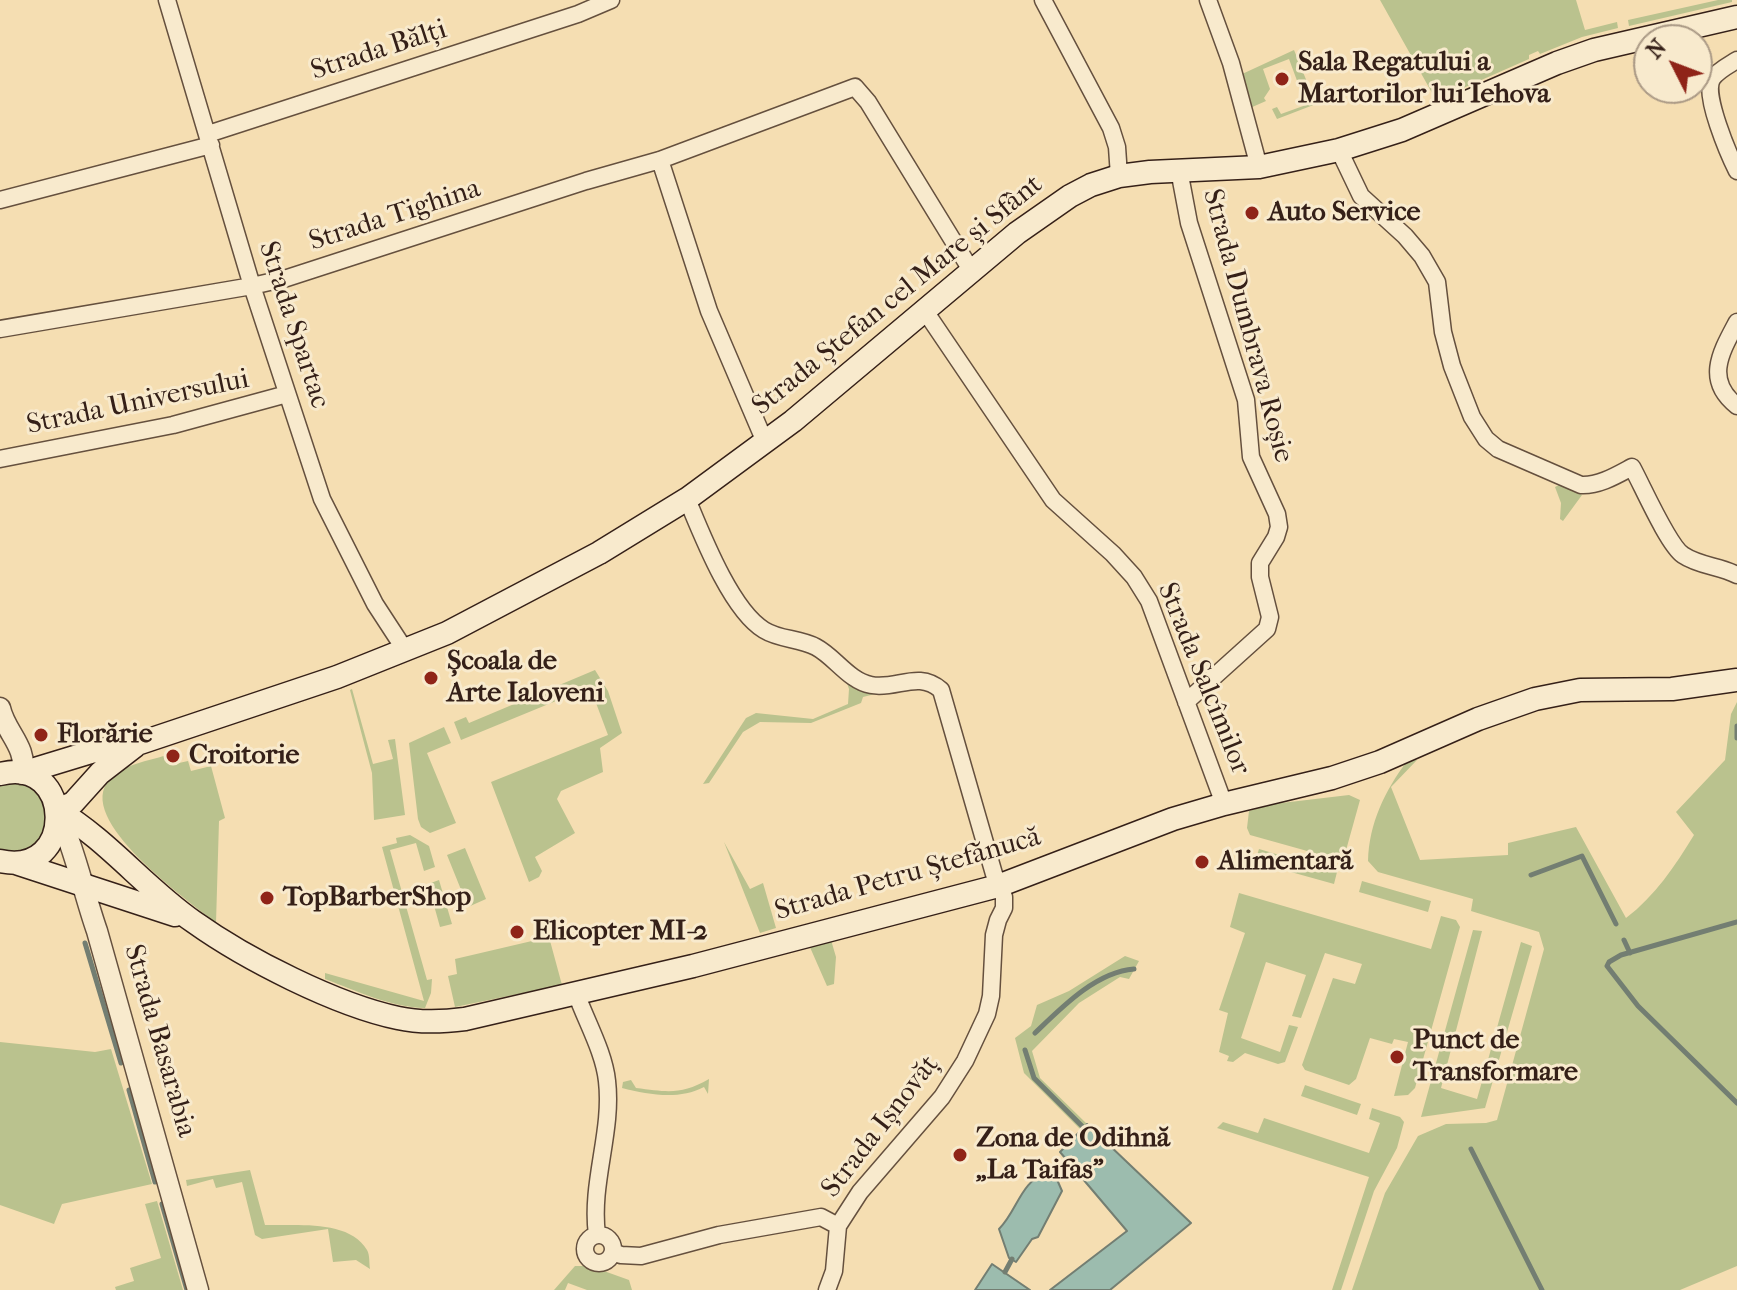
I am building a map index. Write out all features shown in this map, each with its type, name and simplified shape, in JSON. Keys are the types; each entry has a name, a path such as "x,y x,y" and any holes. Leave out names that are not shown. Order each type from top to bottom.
{"main road":[{"name":"Strada Ștefan cel Mare și Sfânt","path":"11,774 91,752 140,743 312,686 447,633 585,560 687,499 765,442 820,400 971,270 1070,196 1119,176 1259,167 1339,150 1430,119 1594,50 1737,17"},
{"name":"Strada Petru Ștefănucă","path":"57,810 88,831 194,923 272,969 367,1011 430,1022 463,1020 758,949 998,886 1173,819 1332,778 1380,762 1478,719 1535,699 1580,690 1672,689 1737,680"},
{"name":"Strada Ștefan cel Mare și Sfânt","path":"57,810 73,803 100,773 140,743"},
{"name":"Strada Basarabia","path":"11,774 42,782 54,799 57,810"},
{"path":"5,862 29,860 48,846 55,835 57,810"},
{"name":"Strada Petru Ștefănucă","path":"5,862 80,882 194,923"}],"street":[{"name":"Strada Spartac","path":"167,0 252,286 322,499 375,604 405,650"},
{"name":"Strada Bălți","path":"0,200 209,140 611,0"},
{"path":"1043,0 1111,128 1117,147 1119,176"},
{"path":"1208,0 1231,63 1259,167"},
{"path":"1737,60 1713,77 1710,86 1714,109 1737,171"},
{"name":"Strada Tighina","path":"0,329 252,286 302,273 660,160 855,87 868,102 971,270"},
{"path":"1339,150 1361,196 1405,236 1422,256 1437,282 1443,332 1452,366 1472,417 1486,439 1498,449 1581,485 1612,478 1632,467 1676,549 1682,555 1737,575"},
{"path":"660,160 709,311 765,442"},
{"name":"Strada Dumbrava Roșie","path":"1179,170 1189,223 1246,400 1251,457 1277,514 1279,527 1260,563 1260,577 1270,617 1267,629 1186,702"},
{"name":"Strada Salcîmilor","path":"925,311 1053,500 1113,554 1142,589 1162,628 1224,804"},
{"path":"1731,401 1719,382 1717,368 1737,322"},
{"name":"Strada Universului","path":"0,459 173,425 287,394"},
{"name":"Strada Ișnovăț","path":"687,499 729,587 755,624 775,636 815,647 859,681 883,685 915,679 927,681 941,690 998,886 1004,897 1004,908 994,935 991,996 978,1034 942,1097 860,1192 838,1226 834,1271 827,1290"},
{"path":"1,723 21,749 25,761 11,774"},
{"name":"Strada Basarabia","path":"57,810 69,836 80,882 97,931 198,1290"},
{"path":"576,993 607,1080 607,1109 594,1213 597,1235"},
{"path":"613,1252 641,1256 719,1235 821,1217 838,1226"},
{"path":"597,1235 610,1239 613,1252"},
{"path":"597,1235 587,1243 586,1252 590,1259 603,1262 613,1252"}],"green space":[{"path":"1380,0 1576,0 1585,30 1617,22 1618,28 1582,37 1540,54 1538,51 1529,55 1529,59 1436,100"},
{"path":"1718,0 1732,0 1629,26 1628,20"},
{"path":"1294,50 1316,104 1277,119 1272,109 1277,107 1281,114 1306,105 1289,59 1263,69 1270,89 1264,98 1266,101 1250,108 1240,75"},
{"path":"1561,484 1582,495 1563,521 1560,519 1561,503 1555,487"},
{"path":"595,670 608,691 622,733 600,748 603,772 561,791 557,799 575,833 535,857 542,871 539,877 529,882 491,782 608,735 590,687 461,740 454,722 466,717 469,723"},
{"path":"845,677 879,693 863,697 861,703 811,723 760,722 743,732 709,783 703,784 746,718 756,713 813,719 848,704 849,689"},
{"path":"352,689 373,764 393,759 388,740 395,739 405,815 374,820 372,773"},
{"path":"1737,702 1737,1266 1680,1290 1352,1290 1385,1193 1418,1136 1446,1124 1497,1120 1544,949 1539,932 1471,911 1473,899 1378,872 1368,861 1375,821 1385,796 1399,772 1407,761 1417,760 1391,787 1420,860 1508,855 1508,843 1576,827 1626,918 1664,880 1694,835 1676,812 1725,760 1731,714"},
{"path":"444,727 451,743 427,753 456,823 430,833 421,827 418,819 409,743"},
{"path":"167,755 170,765 188,761 191,771 211,766 225,818 219,821 216,923 139,858 107,815 103,796 110,779 129,766"},
{"path":"9,781 31,786 47,802 46,837 26,854 0,854 0,784"},
{"path":"1349,795 1360,800 1343,861 1250,835 1247,828 1249,811 1273,804"},
{"path":"410,835 429,846 435,867 424,871 416,843 390,850 427,980 432,979 425,1008 386,1002 325,979 325,973 424,1001 382,847 397,843 396,838"},
{"path":"724,842 750,889 763,883 776,928 760,933"},
{"path":"465,848 486,899 468,907 447,855"},
{"path":"1259,849 1337,872 1334,884 1255,862"},
{"path":"439,880 452,924 440,927 428,884"},
{"path":"1362,881 1431,901 1428,912 1359,892"},
{"path":"1239,893 1431,949 1441,916 1456,920 1460,927 1415,1088 1408,1095 1394,1096 1408,1042 1394,1039 1392,1044 1370,1038 1356,1079 1349,1085 1305,1070 1302,1065 1333,978 1355,984 1362,964 1325,953 1301,1018 1292,1016 1306,975 1266,962 1241,1038 1280,1052 1289,1025 1298,1027 1285,1062 1278,1064 1245,1053 1233,1062 1227,1061 1229,1056 1219,1052 1228,1013 1219,1010 1245,933 1230,927"},
{"path":"1473,930 1482,931 1441,1088 1477,1099 1521,942 1532,946 1485,1108 1421,1117"},
{"path":"549,937 562,985 455,1007 448,976 457,974 455,959"},
{"path":"831,940 836,957 834,984 827,986 809,945"},
{"path":"1125,956 1139,961 1129,979 1120,977 1079,1003 1032,1051 1040,1078 1087,1124 1081,1130 1024,1073 1015,1038 1031,1026 1037,1005 1069,991"},
{"path":"0,1042 95,1052 111,1049 152,1184 62,1204 54,1224 0,1205"},
{"path":"709,1079 708,1094 704,1087 674,1095 622,1088 623,1082 631,1080 636,1088 674,1091"},
{"path":"1305,1085 1361,1104 1357,1115 1301,1096"},
{"path":"1372,1108 1400,1117 1404,1122 1397,1148 1374,1191 1341,1290 1332,1290 1369,1177 1217,1128 1223,1122 1258,1133 1264,1118 1369,1153 1380,1123 1369,1119"},
{"path":"250,1170 265,1225 320,1226 348,1233 367,1250 370,1269 356,1260 333,1262 328,1229 262,1239 255,1235 242,1182 216,1188 213,1179 187,1186 186,1180"},
{"path":"157,1201 183,1290 116,1290 115,1287 134,1281 130,1268 161,1258 145,1204"},
{"path":"575,1266 590,1266 629,1280 632,1290 587,1290 568,1283 565,1290 554,1290"}],"shaded area":[{"path":"1087,1124 1191,1223 1110,1290 1050,1290 1127,1231 1060,1152"},
{"path":"1048,1172 1055,1175 1062,1191 1038,1237 1032,1239 1016,1262 1009,1258 999,1229 1031,1182"},
{"path":"992,1264 1030,1290 975,1290"}],"waterway":[{"path":"1737,726 1737,738"},
{"path":"1531,875 1582,856 1616,924"},
{"path":"1737,922 1621,955 1607,966 1638,1006 1737,1103"},
{"path":"1624,940 1630,953"},
{"path":"85,943 121,1063"},
{"path":"1035,1033 1093,984 1134,969"},
{"path":"1025,1050 1034,1078 1083,1127"},
{"path":"129,1090 155,1182"},
{"path":"1471,1149 1542,1290"},
{"path":"162,1204 187,1290"},
{"path":"1005,1272 1012,1259"}],"place":[{"name":"Sala Regatului a Martorilor lui Iehova","path":"1282,79"},
{"name":"Auto Service","path":"1252,213"},
{"name":"Școala de Arte Ialoveni","path":"431,678"},
{"name":"Florărie","path":"41,735"},
{"name":"Croitorie","path":"173,756"},
{"name":"Alimentară","path":"1202,862"},
{"name":"TopBarberShop","path":"267,898"},
{"name":"Elicopter MI-2","path":"517,932"},
{"name":"Punct de Transformare","path":"1397,1057"},
{"name":"Zona de Odihnă „La Taifas”","path":"960,1155"}]}
